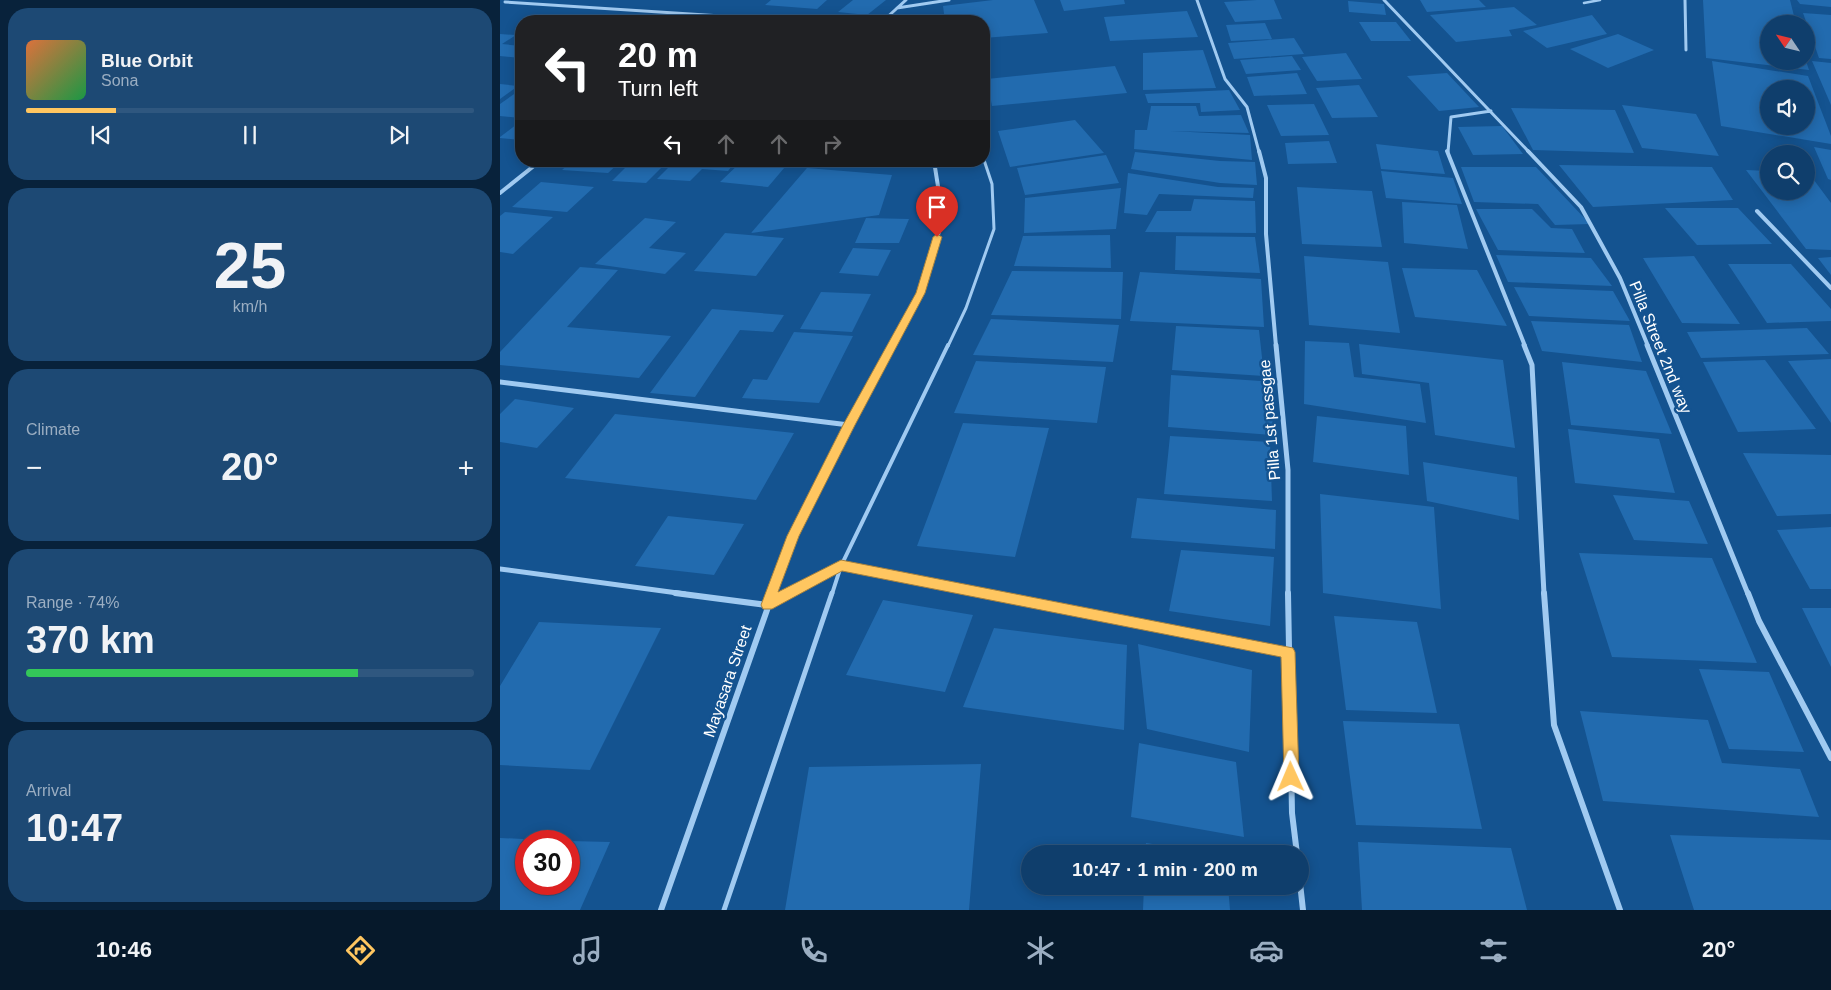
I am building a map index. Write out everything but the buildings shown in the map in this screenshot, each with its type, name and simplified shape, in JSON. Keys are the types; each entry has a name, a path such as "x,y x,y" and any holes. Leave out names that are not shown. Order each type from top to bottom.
{"street":[{"path":"889,15 906,0"},
{"path":"897,8 949,0"},
{"name":"Pilla 1st passgae","path":"1197,0 1225,79 1247,107 1266,178 1266,234 1288,470 1288,652 1292,813 1296,845"},
{"name":"Pilla Street 2nd way","path":"1384,0 1581,207 1620,278 1759,622 1831,758"},
{"path":"1685,0 1686,50"},
{"path":"500,4 506,1 710,15"},
{"path":"1491,111 1451,117 1447,151 1532,365 1539,520 1554,725 1620,910"},
{"path":"500,193 532,167"},
{"name":"Mayasara Street","path":"661,910 767,605 793,536 849,425 921,293 943,218 935,167"},
{"path":"1756,211 1831,288"},
{"path":"500,382 849,425"},
{"path":"500,569 767,605 841,566 1288,652"},
{"path":"1301,895 1303,910"}],"lane":[{"path":"1584,3 1600,0"},
{"path":"724,910 841,566 966,308 994,229 992,184 986,167"}],"route":[{"path":"937,237 921,293 849,425 793,536 767,605 841,566 1288,652 1291,777"}]}
